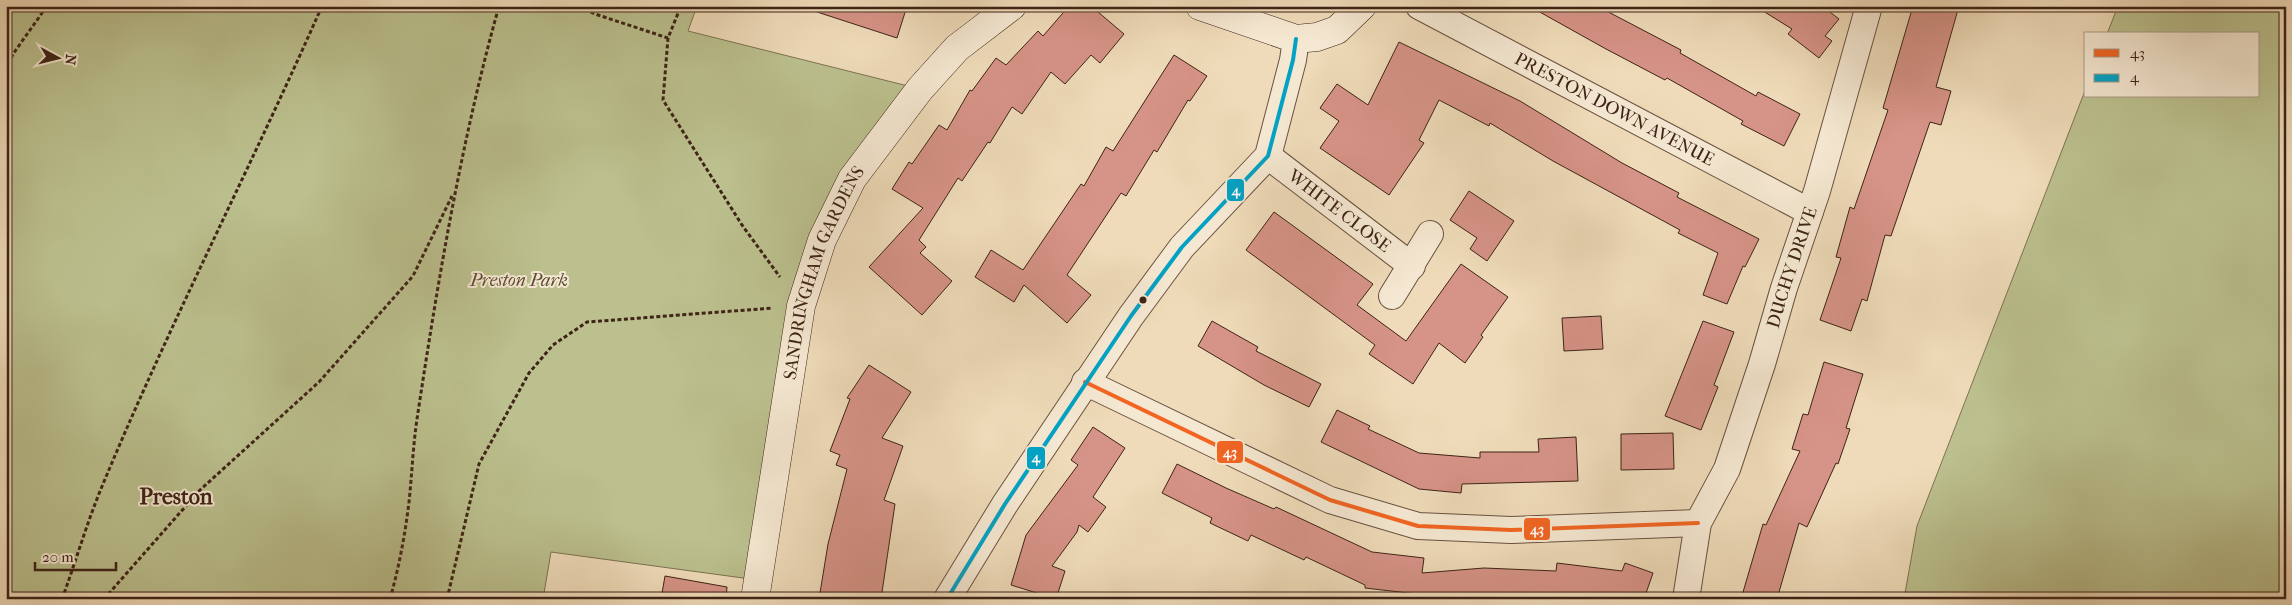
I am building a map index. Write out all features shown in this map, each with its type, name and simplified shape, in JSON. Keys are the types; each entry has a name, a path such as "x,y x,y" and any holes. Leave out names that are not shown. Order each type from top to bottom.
{"street":[{"name":"SANDRINGHAM GARDENS","path":"755,599 801,306 822,240 852,179 920,89 957,48 1012,6"},
{"path":"1200,6 1296,39 1317,37 1336,30 1362,6"},
{"name":"PRESTON DOWN AVENUE","path":"1419,6 1810,212"},
{"name":"DUCHY DRIVE","path":"1686,599 1698,523 1727,469 1810,212 1869,6"},
{"path":"947,599 1005,504 1085,382 1182,247 1268,156 1291,67 1296,39"},
{"name":"WHITE CLOSE","path":"1268,156 1412,266"},
{"path":"1392,296 1430,234"},
{"path":"1085,382 1330,500 1418,526 1512,530 1698,523"}],"path":[{"path":"6,70 12,54 47,6"},
{"path":"62,599 102,486 121,442 164,344 270,123 322,6"},
{"path":"390,599 398,568 408,504 417,421 454,190 483,62 499,6"},
{"path":"579,6 595,14 668,38"},
{"path":"681,6 668,38 663,100 742,225 801,306"},
{"path":"104,599 200,490 319,382 413,276 454,190"},
{"path":"447,599 479,464 528,373 553,345 588,322 801,306"}],"green space":[{"name":"Preston Park","path":"6,6 697,6 688,31 920,89 822,240 758,580 551,552 543,599 6,599"},
{"path":"2118,6 2286,6 2286,599 1904,599 1917,526 2084,93 2084,98 2260,98 2260,32 2108,32"}],"building":[{"path":"815,6 907,6 897,38 814,11"},
{"path":"1069,6 1091,6 1124,34 1100,63 1091,55 1065,84 1051,72 1022,114 1012,107 990,143 988,142 962,181 958,178 919,240 926,247 920,253 952,281 922,315 869,267 923,208 892,189 909,162 912,164 939,125 947,130 970,90 972,91 996,58 1006,65 1038,31 1043,36"},
{"path":"1529,6 1597,6 1681,50 1680,53 1756,96 1758,92 1800,114 1784,146 1741,124 1743,121 1667,78 1665,80"},
{"path":"1755,6 1822,6 1839,19 1825,36 1832,41 1819,58 1788,34 1792,29"},
{"path":"1913,6 1959,6 1936,87 1951,91 1941,125 1930,122 1891,236 1885,235 1867,301 1862,299 1851,331 1820,320 1841,258 1836,257 1850,207 1854,209 1888,110 1883,108"},
{"path":"1399,42 1520,101 1622,163 1679,193 1677,197 1759,239 1745,267 1743,266 1727,304 1703,295 1718,253 1678,233 1680,230 1553,161 1490,123 1489,126 1439,100 1419,140 1424,143 1389,195 1320,148 1339,121 1320,108 1337,84 1368,105"},
{"path":"1174,55 1207,76 1190,101 1188,100 1157,152 1154,150 1126,196 1121,193 1067,275 1091,295 1067,323 1024,285 1014,302 975,277 991,250 1023,270 1081,184 1084,186 1106,147 1113,151"},
{"path":"1469,191 1514,221 1487,261 1470,249 1477,238 1450,220"},
{"path":"1274,212 1373,284 1357,305 1406,341 1461,264 1508,297 1481,335 1483,337 1465,363 1439,343 1413,384 1369,354 1375,345 1246,250"},
{"path":"1601,316 1603,349 1564,351 1562,318"},
{"path":"1212,321 1258,347 1256,351 1321,384 1309,407 1264,385 1198,346"},
{"path":"1703,321 1734,332 1714,385 1718,387 1701,430 1665,416"},
{"path":"1824,362 1863,374 1846,428 1850,429 1838,464 1836,463 1807,527 1799,523 1777,599 1741,599 1763,524 1766,525 1800,451 1792,449 1803,414 1808,415"},
{"path":"869,365 911,392 882,438 903,446 884,500 895,504 881,599 819,599 828,544 847,469 836,465 840,455 830,451 850,399 847,398"},
{"path":"1337,410 1370,426 1368,429 1419,453 1480,458 1480,452 1539,452 1538,439 1576,437 1578,481 1462,484 1461,493 1419,489 1321,442"},
{"path":"1093,427 1125,448 1093,497 1106,507 1088,532 1079,525 1077,532 1052,566 1065,571 1056,599 1011,585 1026,535 1078,465 1071,460"},
{"path":"1673,433 1674,469 1621,470 1621,434"},
{"path":"1177,464 1226,488 1274,509 1276,507 1372,552 1424,558 1422,573 1484,568 1556,571 1557,563 1622,571 1625,563 1653,573 1644,599 1443,599 1443,597 1365,588 1365,585 1306,557 1304,560 1251,535 1248,541 1210,523 1212,518 1162,493"},
{"path":"665,576 727,587 726,599 661,599"}],"transit line":[{"name":"4","path":"947,599 1005,504 1131,316 1182,247 1268,156 1293,60 1296,39"},
{"name":"43","path":"1085,382 1330,500 1418,526 1511,530 1698,523"}],"district":[{"name":"Preston","path":"176,497"}]}
